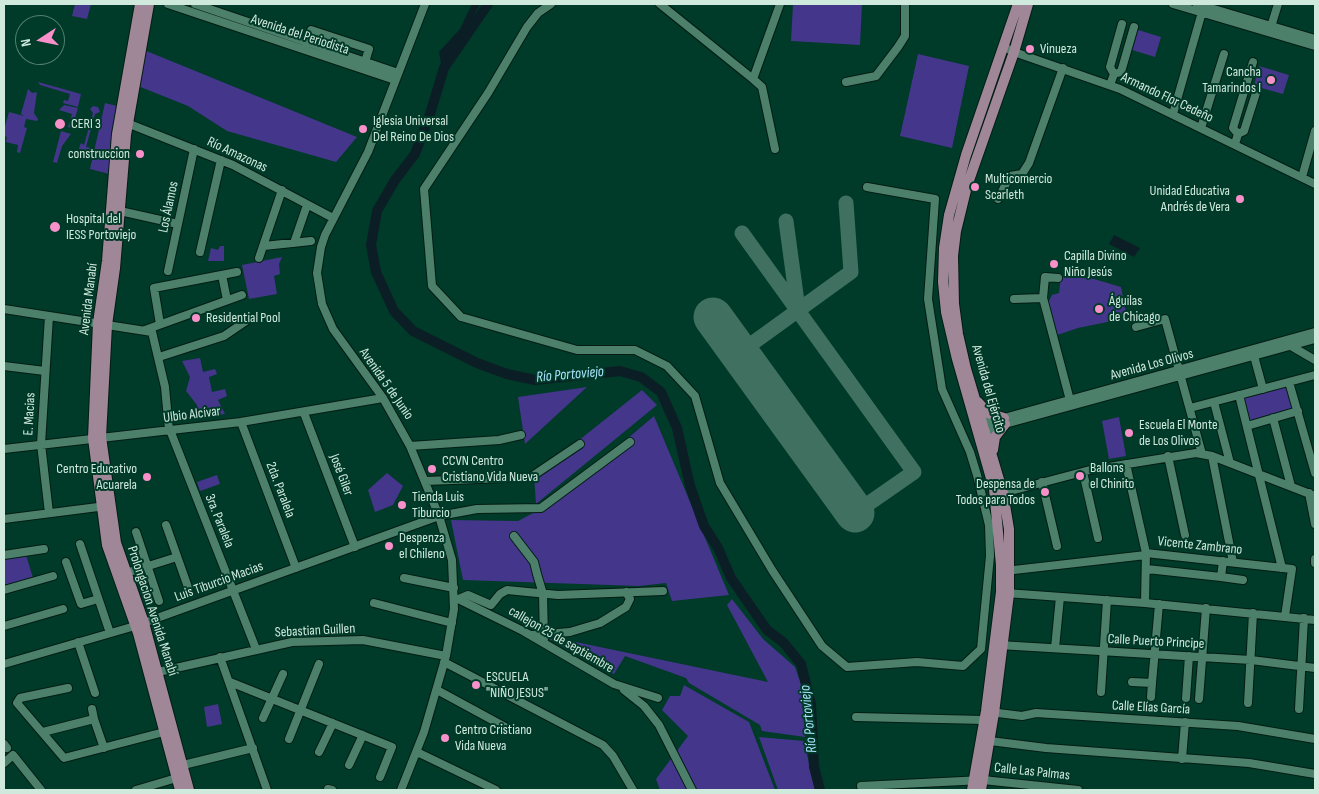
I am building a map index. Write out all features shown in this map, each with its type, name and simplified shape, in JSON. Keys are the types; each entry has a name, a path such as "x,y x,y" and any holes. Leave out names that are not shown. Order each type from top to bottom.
{"main road":[{"name":"Avenida Manabí","path":"97,437 107,261 122,105 140,4"},
{"name":"Avenida Manabí","path":"103,324 120,211 127,123 149,4"},
{"name":"Avenida del Ejército","path":"1006,571 994,489 972,402 954,304 954,247 967,186 1014,52 1028,4"},
{"name":"Avenida del Ejército","path":"981,790 979,780 1005,593 1009,529 1003,493 994,459 982,418 972,402 946,312 943,282 944,248 949,215 966,155 1017,6"},
{"path":"972,402 1001,422 995,437 994,459"},
{"name":"Prolongacion Avenida Manabí","path":"97,437 106,506 107,545 158,672 178,766 181,777 189,790"},
{"name":"Prolongacion Avenida Manabí","path":"106,506 140,624 164,732 178,766"},
{"name":"Avenida del Ejército","path":"972,790 979,780 990,741 988,715"},
{"name":"Prolongacion Avenida Manabí","path":"180,790 181,777"}],"street":[{"name":"Avenida del Periodista","path":"172,4 397,76"},
{"name":"Avenida del Periodista","path":"195,4 306,46"},
{"name":"Avenida 5 de Junio","path":"401,790 417,752 437,690 458,598 454,588 449,547 425,481 410,446 383,398 336,334 322,304 318,284 318,262 323,241 333,218 368,152 425,4"},
{"path":"552,4 538,13 527,27 488,93 424,189 432,286 461,317 577,350 635,350 667,366 695,396 720,483 772,570 822,646 848,668 916,662 962,666 981,649 990,556 989,525 972,460 942,389 939,372 928,299 936,199 867,187"},
{"path":"660,4 762,87 775,149"},
{"path":"753,79 780,4"},
{"path":"846,82 876,76 898,47 905,36 905,4"},
{"path":"1173,4 1315,39"},
{"path":"1197,4 1315,46"},
{"path":"1270,29 1278,4"},
{"path":"1173,114 1202,12"},
{"path":"1110,86 1114,74 1110,67 1122,24"},
{"path":"1114,74 1121,72 1134,27"},
{"path":"306,46 311,30 369,49 364,65"},
{"name":"Armando Flor Cedeño","path":"1004,47 1110,86 1173,114 1315,184"},
{"path":"1202,128 1224,54"},
{"path":"1238,134 1234,128 1253,62"},
{"path":"998,199 1010,176 1022,174 1029,163 1063,68"},
{"path":"1235,144 1238,134 1244,131 1257,90"},
{"name":"Avenida Manabí","path":"122,105 127,123"},
{"name":"Río Amazonas","path":"127,123 221,160 333,218"},
{"path":"1302,177 1315,131"},
{"name":"Los Álamos","path":"168,271 194,149"},
{"path":"200,252 221,160"},
{"path":"259,258 282,190"},
{"path":"294,243 306,208"},
{"path":"120,211 178,224"},
{"path":"264,246 311,241"},
{"path":"160,324 154,288 237,272"},
{"path":"222,275 227,300"},
{"path":"1058,278 1045,277 1043,298 1071,403"},
{"path":"4,309 145,330 242,296"},
{"path":"1014,299 1043,298"},
{"name":"E. Macias","path":"49,316 41,444 49,513"},
{"path":"159,357 224,336 249,319"},
{"path":"1136,327 1164,319 1202,454"},
{"name":"3ra. Paralela","path":"145,330 154,335 165,387 170,430 256,649"},
{"name":"Avenida Los Olivos","path":"1001,422 1180,373 1315,332"},
{"name":"Avenida Los Olivos","path":"1180,373 1254,356 1315,339"},
{"path":"1291,346 1315,360"},
{"path":"1254,356 1263,388"},
{"path":"4,366 45,371"},
{"path":"1190,408 1315,376"},
{"path":"1289,382 1315,473"},
{"path":"1238,395 1282,568 1292,569 1285,616"},
{"name":"Ulbio Alcívar","path":"4,450 97,437 241,422 304,413 383,398"},
{"path":"1214,402 1230,463"},
{"path":"1247,426 1298,411"},
{"name":"José Giler","path":"304,413 355,547"},
{"path":"982,418 1001,422"},
{"path":"1273,418 1291,486"},
{"name":"2da. Paralela","path":"241,422 296,568"},
{"path":"982,447 986,434 1001,422"},
{"path":"410,446 499,440 521,435"},
{"name":"Luis Tiburcio Macias","path":"4,664 140,624 439,516 476,508 541,508 630,442"},
{"path":"425,481 528,478 580,444"},
{"path":"1003,493 1083,472 1168,456 1202,454 1212,456 1313,495 1315,524"},
{"path":"1168,456 1185,535"},
{"path":"1212,456 1234,562"},
{"path":"1126,464 1146,554 1145,603"},
{"path":"1083,472 1098,538"},
{"path":"1042,482 1057,546"},
{"path":"4,519 106,506"},
{"path":"166,525 189,590"},
{"path":"136,532 159,601"},
{"path":"514,536 534,562 543,594 544,643"},
{"path":"80,544 110,633"},
{"path":"4,555 44,549"},
{"name":"Vicente Zambrano","path":"1006,571 1146,554 1282,568"},
{"path":"126,573 177,557"},
{"path":"1221,577 1223,561"},
{"path":"66,562 81,604 98,599"},
{"path":"1147,569 1242,580"},
{"path":"4,590 53,576"},
{"path":"404,578 454,588"},
{"path":"458,598 468,595 491,604 500,594 507,590 543,594 663,591"},
{"path":"530,635 570,632 607,620 626,607 630,599 626,592"},
{"path":"1005,593 1206,608 1315,620"},
{"name":"callejon 25 de septiembre","path":"458,598 530,635 622,688 658,698"},
{"path":"1055,648 1060,598"},
{"path":"1101,692 1107,600"},
{"path":"374,603 452,623"},
{"path":"1151,697 1158,604"},
{"path":"1199,699 1206,608"},
{"path":"4,626 63,609"},
{"path":"1248,703 1254,613"},
{"path":"1299,709 1303,666 1304,618"},
{"name":"Sebastian Guillen","path":"158,672 283,642 370,641 445,659 603,746 613,756 634,790"},
{"path":"78,642 95,693"},
{"name":"Calle Puerto Principe","path":"998,645 1251,660 1315,668"},
{"path":"1186,698 1189,656"},
{"path":"220,657 267,790"},
{"path":"289,739 302,711 319,664"},
{"path":"263,718 283,674"},
{"path":"230,682 392,747 380,777"},
{"path":"1132,682 1152,683"},
{"path":"68,688 18,700 17,703 64,758 164,732"},
{"path":"622,688 638,700 659,725 692,790"},
{"path":"437,690 507,728"},
{"path":"92,709 104,748"},
{"name":"Calle Elías García","path":"856,717 1022,716 1036,713 1266,729 1315,739"},
{"path":"43,732 94,719"},
{"path":"1182,759 1185,722"},
{"path":"319,752 333,723"},
{"path":"348,765 363,735"},
{"path":"990,741 1182,759 1250,763 1315,774"},
{"path":"178,766 253,748"},
{"path":"417,752 496,790"},
{"path":"4,763 13,755 41,790"},
{"path":"136,790 181,777"},
{"name":"Calle Las Palmas","path":"861,786 979,780 1078,790"}],"shaded area":[{"path":"75,4 91,4 87,19 72,16"},
{"path":"793,4 862,4 860,45 791,41"},
{"path":"1135,29 1161,37 1155,57 1129,49"},
{"path":"144,50 357,137 336,162 227,131 188,106 138,86"},
{"path":"918,54 969,66 952,148 900,136"},
{"name":"Cancha Tamarindos I","path":"1259,66 1289,75 1283,94 1254,86"},
{"path":"38,82 81,94 78,107 63,103 64,100 68,101 70,94 40,85"},
{"path":"28,89 32,93 37,92 34,113 38,119 37,121 26,119 24,127 27,128 20,153 17,152 18,145 6,142 7,137 4,136 4,130 9,112 24,116 21,114"},
{"path":"105,103 117,106 109,174 90,169"},
{"path":"64,105 78,108 72,128 68,127 72,114 59,110"},
{"path":"93,106 98,107 100,112 95,114 86,147 91,148 90,151 82,154 79,148 81,143 84,145 93,113 90,109"},
{"path":"61,131 71,134 62,146 57,163 53,162"},
{"path":"220,246 224,246 224,261 208,261 211,248 218,250"},
{"path":"282,257 279,264 280,274 274,276 277,294 249,299 242,265"},
{"path":"1061,276 1094,279 1121,287 1127,318 1078,328 1057,335 1048,303 1052,295 1059,293"},
{"path":"200,358 203,372 215,369 217,374 209,377 212,392 225,389 227,396 218,400 225,414 194,418 197,405 186,391 190,377 182,361"},
{"path":"1288,385 1295,409 1248,423 1241,397"},
{"path":"587,387 525,444 518,397"},
{"path":"642,390 657,405 536,504 534,476"},
{"path":"654,416 729,595 672,601 666,583 639,586 463,580 451,520 518,521 552,503"},
{"path":"1119,417 1126,456 1109,459 1102,421"},
{"path":"387,473 403,486 393,505 375,512 368,490"},
{"path":"217,475 220,484 200,491 197,482"},
{"path":"26,555 33,578 4,585 4,558"},
{"path":"732,599 763,639 795,667 804,693 805,737 762,731 760,725 689,683 686,678 625,656 614,674 542,635 768,682 727,605"},
{"path":"684,685 749,722 775,790 660,790 656,779 688,736 662,710 670,696 680,696"},
{"path":"218,704 222,724 207,727 204,707"},
{"path":"759,737 804,741 815,790 778,790"}],"water":[{"path":"472,4 480,4 463,36 449,57 441,64 439,52 460,29"},
{"path":"1114,235 1140,248 1134,257 1109,244"}],"waterway":[{"name":"Río Portoviejo","path":"488,4 444,68 415,154 395,180 377,211 371,245 376,272 394,311 413,331 477,363 507,374 535,380 620,371 641,377 661,392 677,428 690,486 704,526 718,548 731,578 767,630 783,642 801,664 811,704 814,767 820,790"}],"taxiway":[{"path":"739,353 851,272 846,203"},
{"path":"786,221 798,309"},
{"path":"742,233 914,472 855,513"}],"runway":[{"path":"713,317 855,513"}],"place":[{"name":"Vinueza","path":"1030,49"},
{"name":"Cancha Tamarindos I","path":"1271,80"},
{"name":"CERI 3","path":"60,124"},
{"name":"Iglesia Universal Del Reino De Dios","path":"363,129"},
{"name":"construccion","path":"140,154"},
{"name":"Multicomercio Scarleth","path":"975,187"},
{"name":"Unidad Educativa Andrés de Vera","path":"1240,199"},
{"name":"Hospital del IESS Portoviejo","path":"55,227"},
{"name":"Capilla Divino Niño Jesús","path":"1054,264"},
{"name":"Águilas de Chicago","path":"1099,309"},
{"name":"Residential Pool","path":"196,318"},
{"name":"Escuela El Monte de Los Olivos","path":"1129,433"},
{"name":"CCVN Centro Cristiano Vida Nueva","path":"432,469"},
{"name":"Ballons el Chinito","path":"1080,476"},
{"name":"Centro Educativo Acuarela","path":"147,477"},
{"name":"Despensa de Todos para Todos","path":"1045,492"},
{"name":"Tienda Luis Tiburcio","path":"402,505"},
{"name":"Despenza el Chileno","path":"389,546"},
{"name":"ESCUELA \"NIÑO JESUS\"","path":"476,685"},
{"name":"Centro Cristiano Vida Nueva","path":"445,738"}]}
